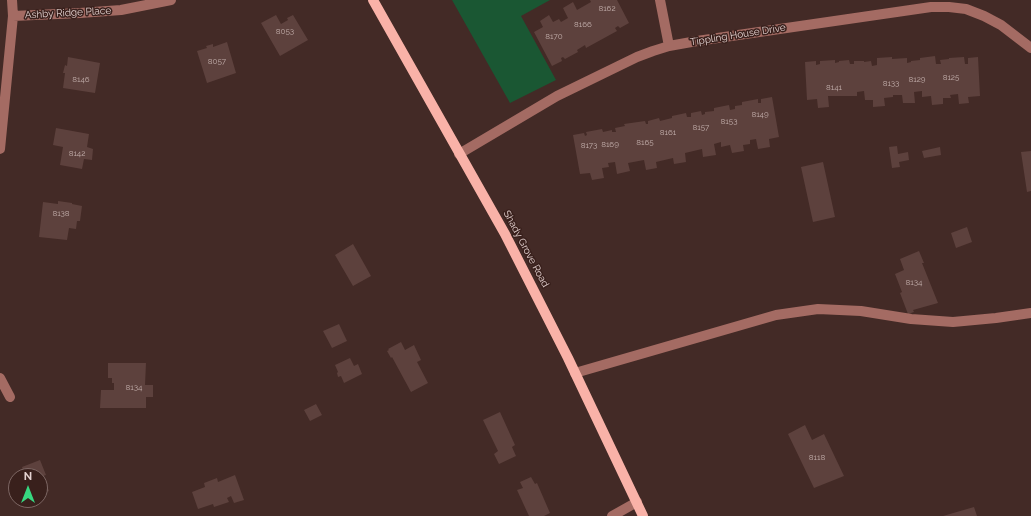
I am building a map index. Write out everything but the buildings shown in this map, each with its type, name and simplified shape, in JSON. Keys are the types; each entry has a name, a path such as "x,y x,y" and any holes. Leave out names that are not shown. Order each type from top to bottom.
{"main road":[{"name":"Shady Grove Road","path":"373,0 505,234 575,373 643,516"}],"street":[{"name":"Ashby Ridge Place","path":"0,149 13,16 12,0"},
{"name":"Ashby Ridge Place","path":"13,16 121,10 171,0"},
{"path":"660,0 669,46"},
{"name":"Tippling House Drive","path":"459,154 557,96 637,57 669,46 931,7 949,7 966,9 984,16 1001,25 1031,48"},
{"path":"575,373 776,315 818,309 861,311 910,319 953,322 1031,313"},
{"path":"0,378 10,397"},
{"path":"612,516 637,502"}],"green space":[{"path":"452,0 550,0 521,16 556,80 510,103"}]}
